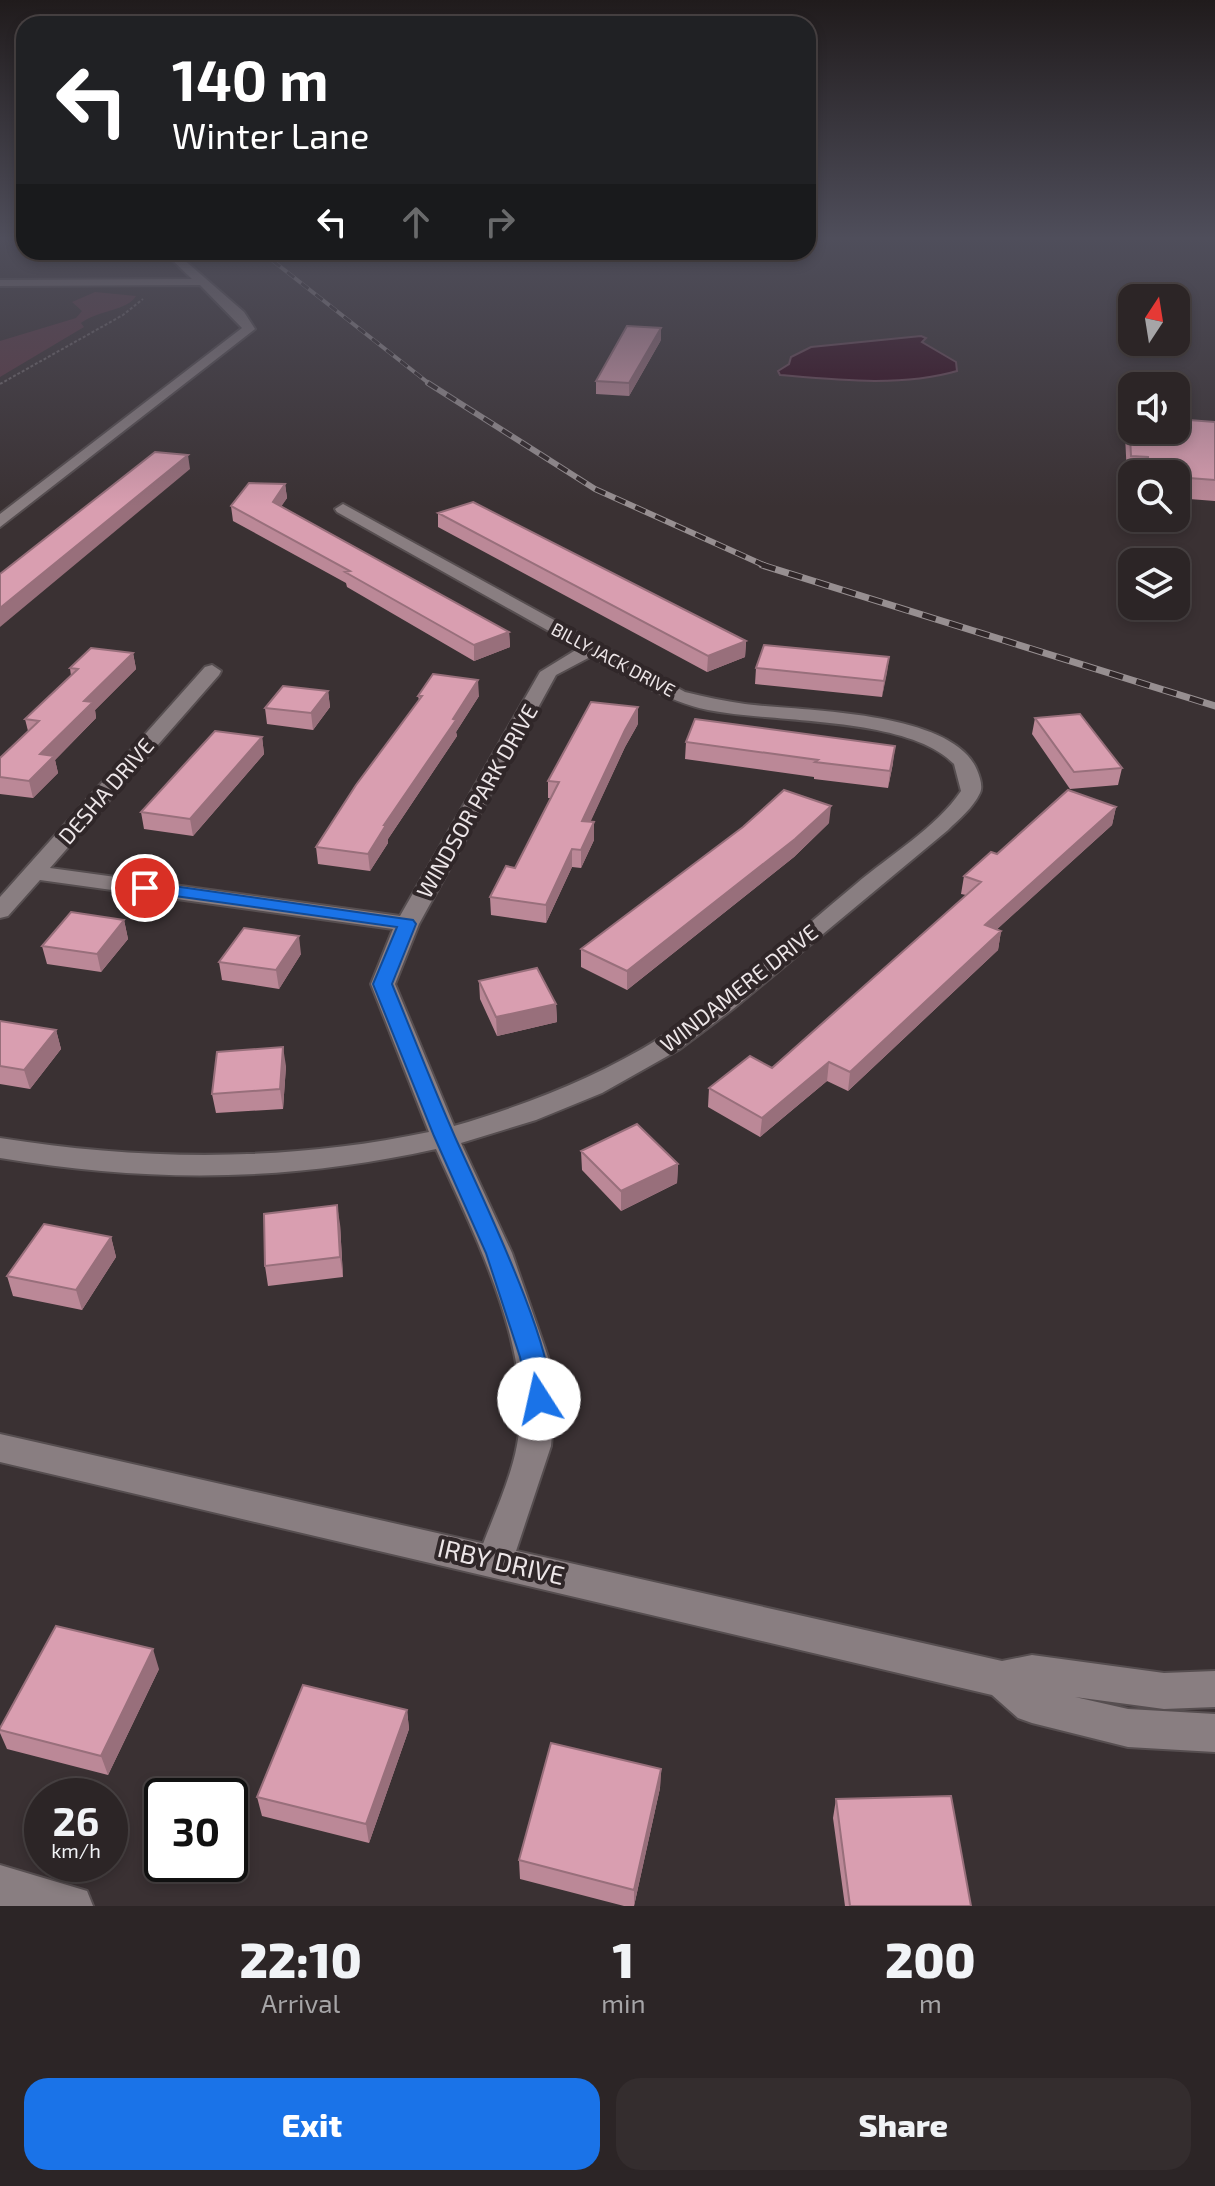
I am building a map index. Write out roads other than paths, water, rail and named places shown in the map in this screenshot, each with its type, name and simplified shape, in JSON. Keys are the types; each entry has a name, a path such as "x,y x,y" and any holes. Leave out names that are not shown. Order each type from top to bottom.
{"street":[{"path":"0,522 242,338 249,329"},
{"name":"BILLY JACK DRIVE","path":"343,509 678,696 721,709 886,727 913,733 954,752"},
{"name":"WINDSOR PARK DRIVE","path":"495,1560 534,1446 539,1399 532,1357 497,1253 444,1136 383,984 407,924 549,672 572,657 591,650"},
{"name":"DESHA DRIVE","path":"0,911 212,671"},
{"name":"WINDAMERE DRIVE","path":"0,1148 93,1162 212,1168 289,1165 353,1156 444,1136 556,1102 658,1052 705,1020 961,806 971,791 970,777 965,764 954,752"},
{"path":"34,872 407,924"},
{"name":"IRBY DRIVE","path":"0,1448 1002,1679 1032,1673 1164,1691 1215,1689"},
{"name":"IRBY DRIVE","path":"1002,1679 1032,1705 1128,1728 1215,1733"},
{"path":"0,1886 72,1906"}],"railway":[{"path":"360,329 430,384"},
{"path":"430,384 595,489 767,567"},
{"path":"762,565 767,567"},
{"path":"767,567 1215,706"}]}
